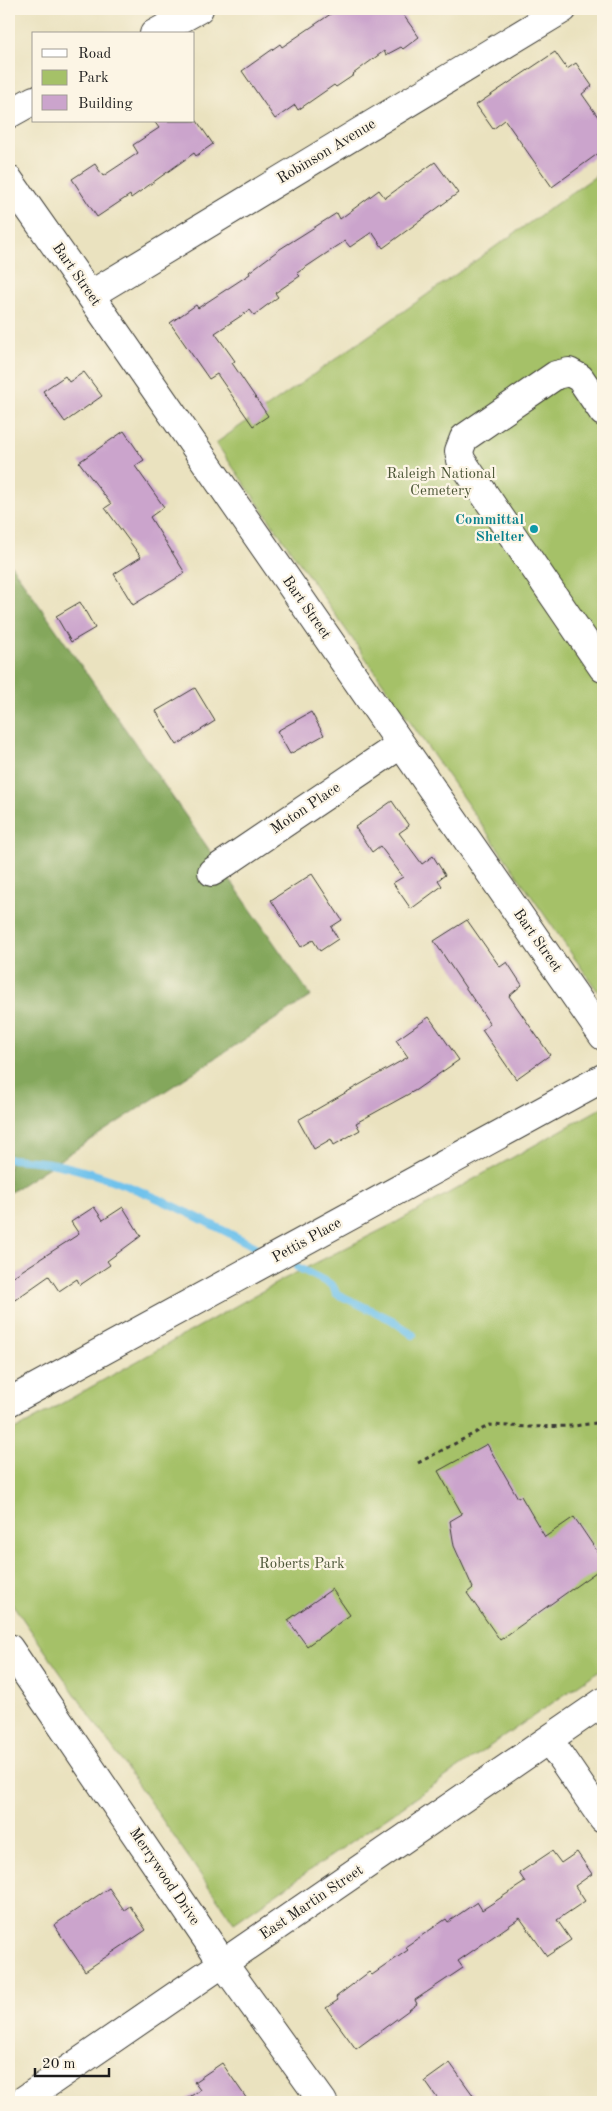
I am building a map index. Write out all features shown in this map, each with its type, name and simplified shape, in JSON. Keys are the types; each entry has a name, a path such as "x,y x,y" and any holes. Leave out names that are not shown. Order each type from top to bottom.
{"street":[{"path":"158,32 200,9"},
{"name":"Robinson Avenue","path":"90,295 563,9"},
{"path":"9,114 32,101"},
{"name":"Bart Street","path":"9,180 603,1036"},
{"path":"603,412 580,378 569,372 556,374 464,438 459,451 462,460 603,668"},
{"name":"Moton Place","path":"212,872 400,745"},
{"name":"Pettis Place","path":"9,1402 603,1078"},
{"name":"Merrywood Drive","path":"9,1648 223,1963 323,2102"},
{"name":"East Martin Street","path":"21,2102 603,1702"},
{"path":"549,1740 603,1819"}],"path":[{"path":"418,1463 490,1425 530,1427 603,1422"}],"green space":[{"name":"Raleigh National Cemetery","path":"603,171 603,999 216,443"},
{"path":"9,562 311,996 9,1193"},
{"name":"Roberts Park","path":"603,1107 603,1668 234,1923 9,1599 9,1433 282,1280 395,1223"}],"building":[{"path":"338,9 399,9 419,37 403,49 401,47 386,55 384,51 336,87 334,85 298,110 295,105 275,119 242,71 280,44 282,47"},
{"path":"555,52 567,69 576,63 592,86 582,94 603,124 603,150 552,187 505,120 493,129 476,105"},
{"path":"197,121 213,144 196,156 194,153 131,198 130,195 97,217 72,179 95,164 103,176 138,153 133,145 159,128 155,122"},
{"path":"435,162 458,193 383,248 372,232 350,247 345,241 297,273 300,276 275,293 278,297 254,315 250,310 215,333 235,361 232,363 268,416 253,426 217,374 209,379 170,323 196,305 198,308 250,274 249,272 280,249 337,213 340,219 379,190 385,198"},
{"path":"84,372 102,396 65,422 43,391 65,376 69,382"},
{"path":"124,431 144,460 135,466 164,507 150,517 185,573 133,605 114,574 141,557 105,508 111,504 79,462"},
{"path":"80,602 95,628 71,642 56,616"},
{"path":"195,688 215,721 177,745 156,711"},
{"path":"311,712 324,735 290,754 277,731"},
{"path":"392,801 409,826 399,833 422,864 433,856 445,875 438,880 442,886 411,909 393,883 403,877 380,846 372,852 355,827"},
{"path":"312,874 342,920 331,927 338,939 320,951 313,940 301,947 271,900"},
{"path":"467,920 500,967 507,962 522,985 509,996 550,1055 516,1079 482,1030 490,1024 434,941"},
{"path":"429,1017 459,1060 416,1090 356,1123 360,1130 334,1145 331,1139 314,1149 298,1120 408,1057 396,1040"},
{"path":"94,1207 103,1220 123,1207 141,1236 107,1261 110,1265 80,1285 77,1279 59,1291 49,1276 9,1304 9,1279 79,1234 71,1222"},
{"path":"487,1444 518,1498 521,1496 545,1537 574,1517 603,1560 603,1567 500,1640 467,1593 473,1588 454,1546 450,1521 462,1514 438,1471"},
{"path":"332,1589 350,1615 307,1646 288,1620"},
{"path":"552,1851 561,1863 577,1852 592,1874 575,1886 585,1901 557,1920 571,1940 547,1956 520,1918 458,1961 463,1968 415,2000 417,2004 356,2049 326,2008 338,2000 336,1997 369,1972 372,1975 408,1950 405,1947 446,1919 448,1922 477,1902 482,1910 525,1882 519,1873"},
{"path":"109,1888 124,1910 130,1906 146,1930 85,1971 54,1925"},
{"path":"222,2063 249,2102 182,2102 200,2090 194,2082"},
{"path":"450,2063 478,2102 440,2102 425,2081"}],"waterway":[{"path":"9,1159 55,1164 108,1179 158,1199 256,1247"},
{"path":"297,1267 332,1285 337,1294 392,1320 413,1335"}],"place":[{"name":"Committal Shelter","path":"534,529"}]}
